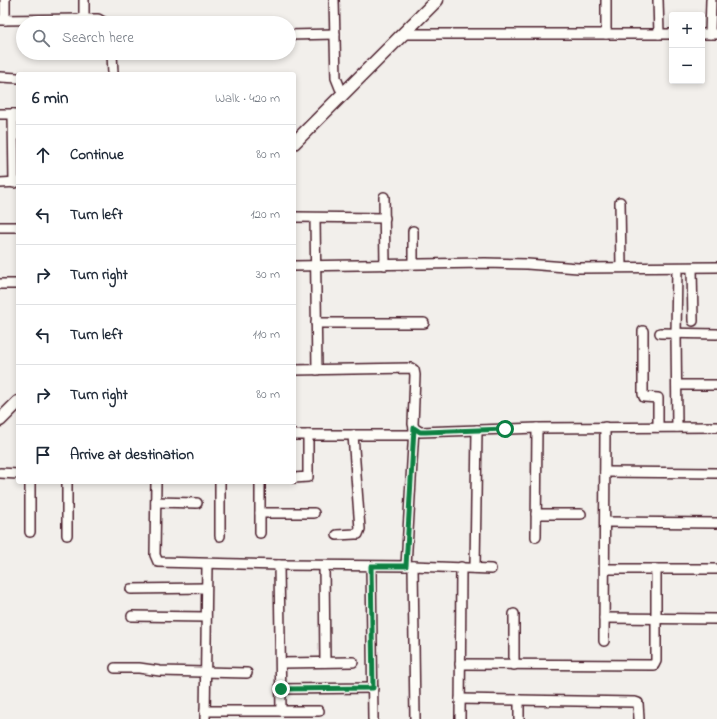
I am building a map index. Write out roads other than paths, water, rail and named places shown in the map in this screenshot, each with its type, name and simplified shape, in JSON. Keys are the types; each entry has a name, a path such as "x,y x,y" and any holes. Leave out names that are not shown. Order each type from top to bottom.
{"street":[{"path":"5,0 3,20 16,20"},
{"path":"84,0 84,16"},
{"path":"334,0 336,78 340,88 344,92"},
{"path":"296,140 437,0"},
{"path":"606,0 606,34"},
{"path":"658,0 659,34"},
{"path":"710,34 711,0"},
{"path":"296,36 335,34"},
{"path":"403,34 669,34"},
{"path":"112,60 113,72"},
{"path":"0,78 16,78"},
{"path":"0,114 16,114 16,183 0,183"},
{"path":"384,197 385,265"},
{"path":"620,202 621,267"},
{"path":"296,217 385,218"},
{"path":"315,218 317,370"},
{"path":"0,227 16,227"},
{"path":"413,231 414,264"},
{"path":"296,266 485,263 527,264 578,268 717,268"},
{"path":"677,268 677,427"},
{"path":"692,268 693,321"},
{"path":"0,284 16,284"},
{"path":"316,323 424,323"},
{"path":"643,331 643,394 646,398 658,398 658,427"},
{"path":"660,333 717,334"},
{"path":"296,370 411,368 414,370 415,375 412,419 414,431 410,566 414,719"},
{"path":"677,384 717,385"},
{"path":"0,420 16,404"},
{"path":"604,641 605,427"},
{"path":"296,435 353,435 414,431 426,432 537,428 717,427"},
{"path":"536,537 537,428"},
{"path":"475,568 478,430"},
{"path":"296,478 308,477 308,435"},
{"path":"337,534 355,534 359,532 353,435"},
{"path":"605,472 717,473"},
{"path":"0,474 16,474"},
{"path":"30,484 30,532"},
{"path":"67,484 67,535"},
{"path":"156,484 155,555 158,562 279,566 410,566 491,569"},
{"path":"220,484 220,536"},
{"path":"260,484 260,533"},
{"path":"156,502 197,503"},
{"path":"260,513 314,513"},
{"path":"536,514 582,514"},
{"path":"605,522 717,523"},
{"path":"206,564 205,715 281,711 319,711"},
{"path":"279,566 281,711"},
{"path":"324,566 326,662"},
{"path":"371,566 373,719"},
{"path":"460,719 461,567"},
{"path":"605,569 717,569"},
{"path":"460,664 654,665 656,661 656,569"},
{"path":"131,589 206,588"},
{"path":"514,614 514,665"},
{"path":"132,616 206,617"},
{"path":"604,618 717,618"},
{"path":"281,663 353,662"},
{"path":"115,668 206,673 248,673"},
{"path":"281,689 373,688"},
{"path":"460,699 635,702 638,703 639,706 639,719"},
{"path":"519,700 519,719"}]}
